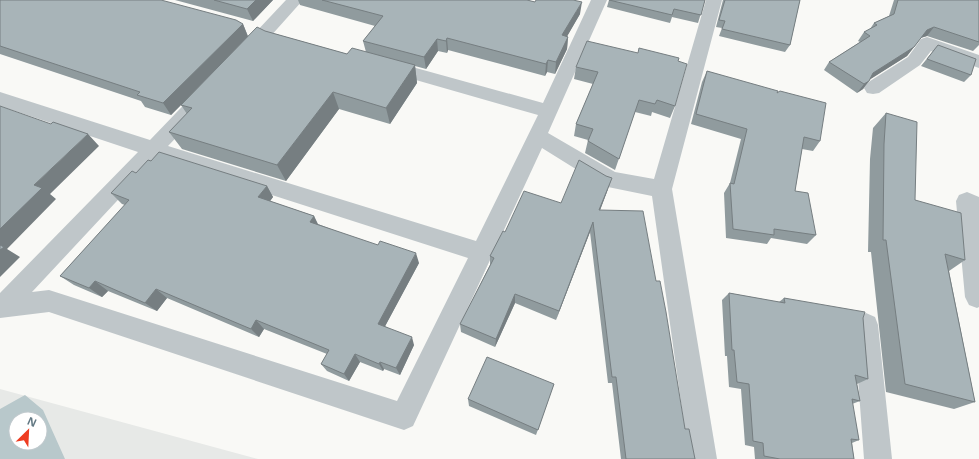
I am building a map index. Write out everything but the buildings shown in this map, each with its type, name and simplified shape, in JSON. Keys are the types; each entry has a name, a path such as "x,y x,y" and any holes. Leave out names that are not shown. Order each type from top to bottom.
{"street":[{"path":"1,307 295,0"},
{"path":"703,459 662,189 714,0"},
{"path":"1,307 49,301 404,417 538,136 591,6"},
{"path":"873,88 914,61 927,44 979,62"},
{"path":"373,62 549,111"},
{"path":"0,99 482,253"},
{"path":"538,136 610,180 662,189"},
{"path":"977,297 966,201 979,206"},
{"path":"866,325 878,459"}],"shaded area":[{"path":"0,389 258,459 0,459"},
{"path":"25,395 43,411 8,411 8,451 48,451 48,421 65,459 0,459 0,409"}]}
